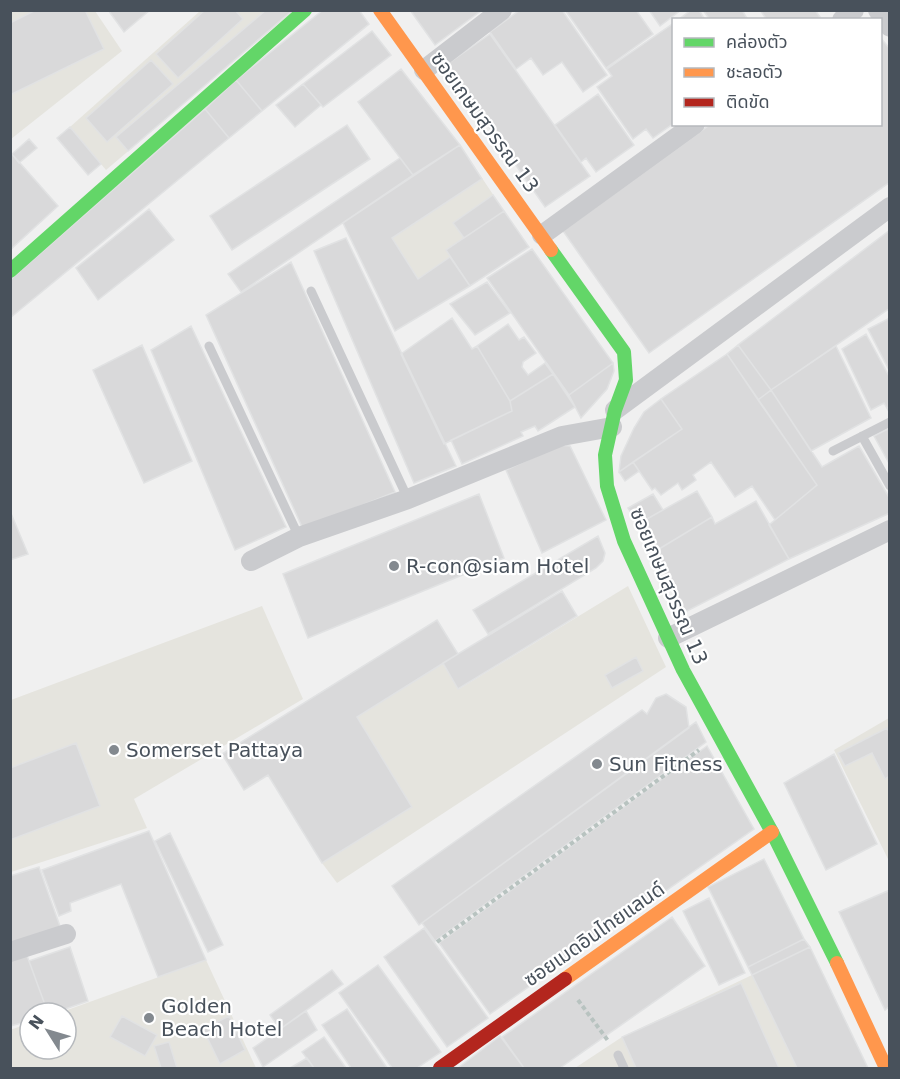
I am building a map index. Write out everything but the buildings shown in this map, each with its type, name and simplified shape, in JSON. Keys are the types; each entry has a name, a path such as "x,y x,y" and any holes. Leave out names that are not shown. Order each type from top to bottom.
{"street":[{"path":"10,271 305,10"},
{"name":"ซอยเกษมสุวรรณ 13","path":"380,10 624,352 626,380 613,418 605,455 607,486 624,541 668,638 815,915 886,1068"},
{"path":"424,70 502,10"},
{"path":"878,10 890,27"},
{"path":"542,235 692,126"},
{"path":"251,561 298,537 408,499 561,436 613,418 890,207"},
{"path":"668,638 890,530"},
{"name":"ซอยเมดอินไทยแลนด์","path":"440,1068 772,832"},
{"path":"10,952 66,934"}],"lane":[{"path":"311,291 408,499"},
{"path":"209,346 298,537"},
{"path":"833,451 890,422"},
{"path":"862,436 890,486"},
{"path":"618,1055 624,1068"}],"path":[{"path":"437,942 719,735"},
{"path":"564,980 618,1055"}],"shaded area":[{"path":"11,11 95,11 122,51 11,139"},
{"path":"200,11 293,11 106,170 70,127"},
{"path":"460,145 504,211 446,250 470,286 395,331 343,223"},
{"path":"628,586 666,667 337,883 322,863 269,775 244,790 222,754 421,630 459,689"},
{"name":"Somerset Pattaya","path":"262,606 303,699 134,799 147,828 11,872 11,700"},
{"path":"889,718 889,861 834,750"},
{"name":"Golden Beach Hotel","path":"206,960 256,1068 11,1068 10,1030 18,1027 18,1061 78,1061 78,1006"},
{"path":"752,975 797,1068 575,1068 622,1037"}],"traffic: fast":[{"path":"10,271 305,10"},
{"path":"551,250 624,352 626,380 615,410 605,455 607,486 624,541 683,670 772,832 837,963"}],"traffic: slow":[{"path":"380,10 551,250"},
{"path":"565,979 772,832"},
{"path":"837,963 886,1068"}],"traffic: jam":[{"path":"440,1068 565,979"}],"place":[{"name":"R-con@siam Hotel","path":"394,566"},
{"name":"Somerset Pattaya","path":"114,750"},
{"name":"Sun Fitness","path":"597,764"},
{"name":"Golden Beach Hotel","path":"149,1018"}]}
